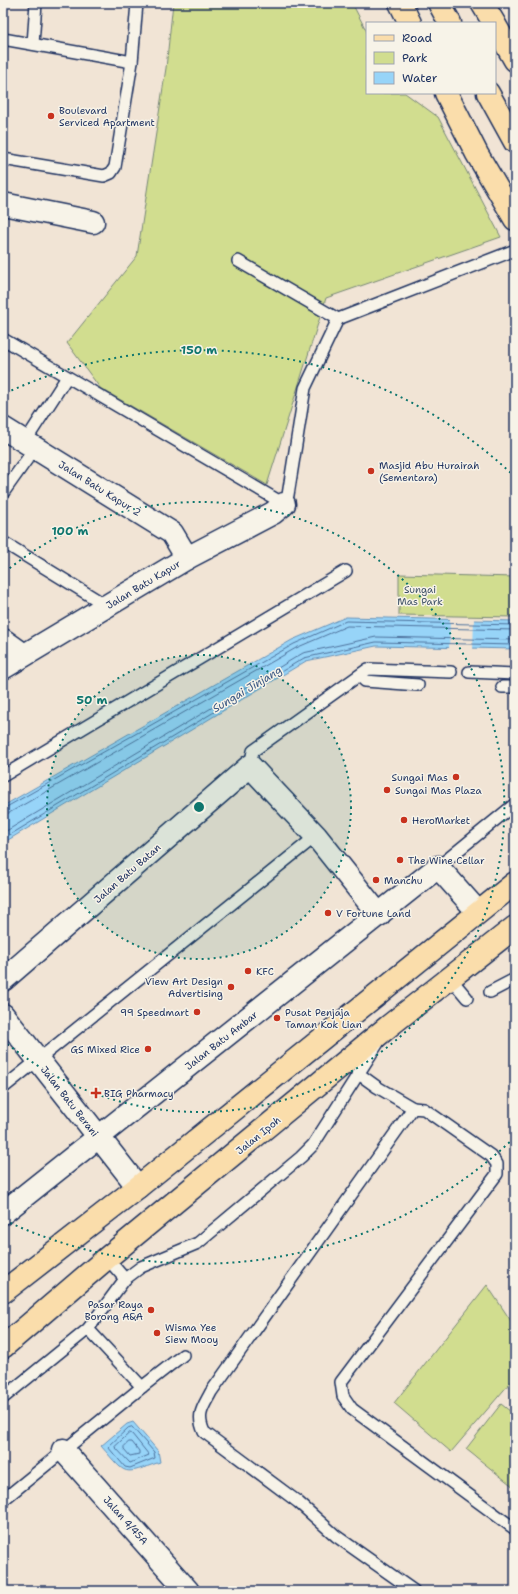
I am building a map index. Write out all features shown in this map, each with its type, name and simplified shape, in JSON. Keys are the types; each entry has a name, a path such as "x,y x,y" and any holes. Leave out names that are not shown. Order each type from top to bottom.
{"main road":[{"path":"400,3 410,22"},
{"path":"439,3 449,22"},
{"path":"482,3 493,22"},
{"path":"496,27 515,60"},
{"path":"447,94 477,154 515,218"},
{"path":"489,94 515,142"},
{"path":"3,1292 138,1187 515,883"},
{"name":"Jalan Ipoh","path":"3,1347 107,1258 389,1026 515,927"}],"street":[{"path":"3,204 92,222"},
{"name":"Jalan Batu Kapur 2","path":"3,428 172,533 187,558"},
{"name":"Jalan Batu Kapur","path":"3,668 187,558 273,513 284,504"},
{"path":"3,640 24,655"},
{"path":"250,766 316,836 379,915"},
{"name":"Jalan Batu Batan","path":"3,980 250,766"},
{"path":"438,867 478,912"},
{"name":"Jalan Batu Ambar","path":"3,1213 438,867"},
{"name":"Jalan Batu Berani","path":"3,1015 138,1187"},
{"name":"Jalan 4/45A","path":"63,1450 188,1591"}],"lane":[{"path":"33,44 36,3"},
{"path":"3,159 104,176 112,173 115,167 132,62 137,3"},
{"path":"3,39 132,62"},
{"path":"3,339 284,504 288,495 305,388 338,319 515,250"},
{"path":"238,261 338,319"},
{"path":"3,493 67,377"},
{"path":"3,542 107,606"},
{"path":"3,776 346,571"},
{"path":"250,766 253,751 368,669 451,672"},
{"path":"469,672 515,674"},
{"path":"363,673 362,678 365,681 418,685"},
{"path":"502,687 515,687"},
{"path":"438,867 515,804"},
{"path":"3,1088 316,836"},
{"path":"450,979 467,998"},
{"path":"490,992 515,979"},
{"path":"3,1398 88,1329 125,1279 141,1267 198,1243 301,1157 313,1145 389,1026"},
{"path":"359,1074 377,1087 413,1108 424,1109 491,1156 497,1164 497,1174 341,1382 343,1396 352,1408 515,1529"},
{"path":"413,1108 211,1392 200,1414 200,1423 204,1432 298,1502 336,1536 414,1591"},
{"path":"107,1258 125,1279"},
{"path":"88,1329 142,1387"},
{"path":"3,1500 63,1450 183,1355"}],"green space":[{"path":"173,3 352,3 366,30 366,94 406,94 438,117 501,237 326,298 267,485 100,388 67,343 137,256 166,68"},
{"name":"Sungai Mas Park","path":"399,574 515,577 515,617 399,615"},
{"path":"487,1285 515,1327 515,1377 451,1452 394,1403"},
{"path":"501,1404 515,1415 515,1488 466,1449"}],"water":[{"name":"Sungai Jinjang","path":"346,617 515,621 515,649 376,646 306,661 3,843 3,806 292,640"},
{"path":"133,1422 158,1451 160,1462 132,1471 122,1468 101,1446 127,1424"}],"pier":[{"path":"450,618 474,618 473,650 449,650"}],"place":[{"name":"Boulevard Serviced Apartment","path":"51,116"},
{"name":"Masjid Abu Hurairah (Sementara)","path":"371,471"},
{"name":"Sungai Mas","path":"456,777"},
{"name":"Sungai Mas Plaza","path":"387,790"},
{"name":"HeroMarket","path":"404,820"},
{"name":"The Wine Cellar","path":"400,860"},
{"name":"Manchu","path":"376,880"},
{"name":"V Fortune Land","path":"328,913"},
{"name":"KFC","path":"248,971"},
{"name":"View Art Design Advertising","path":"231,987"},
{"name":"99 Speedmart","path":"197,1012"},
{"name":"Pusat Penjaja Taman Kok Lian","path":"277,1018"},
{"name":"GS Mixed Rice","path":"148,1049"},
{"name":"BIG Pharmacy","path":"96,1093"},
{"name":"Pasar Raya Borong A&A","path":"151,1310"},
{"name":"Wisma Yee Siew Mooy","path":"157,1333"}]}
